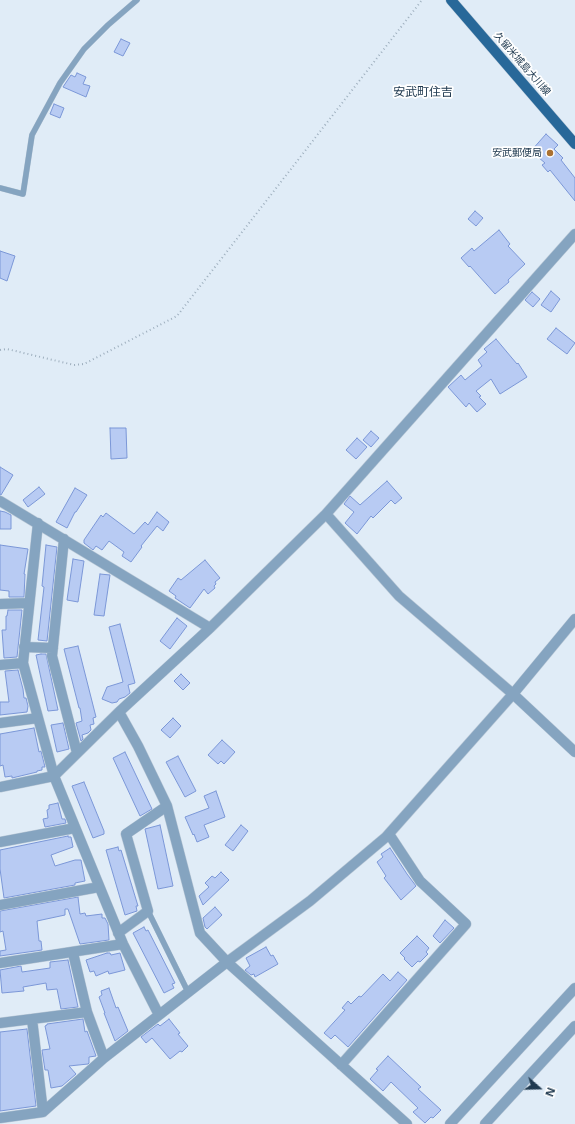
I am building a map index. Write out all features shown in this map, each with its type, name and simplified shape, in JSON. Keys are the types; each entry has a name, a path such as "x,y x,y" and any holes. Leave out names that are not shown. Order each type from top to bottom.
{"main road":[{"name":"久留米城島大川線","path":"451,0 575,144"}],"street":[{"path":"0,787 54,776 119,712 210,628 326,514 575,234"},
{"path":"0,501 210,628"},
{"path":"326,514 399,596 513,694 575,752"},
{"path":"38,523 23,663 54,776 118,933 159,1015"},
{"path":"64,539 52,656 77,753"},
{"path":"0,604 29,603"},
{"path":"0,1118 43,1112 104,1058 227,962 310,901 389,834 513,694 575,618"},
{"path":"24,647 53,648"},
{"path":"0,665 23,663"},
{"path":"119,712 138,746 167,806 200,933 227,962 406,1124"},
{"path":"0,723 38,718"},
{"path":"118,933 148,911 126,834 167,806"},
{"path":"0,842 75,828"},
{"path":"341,1065 466,924 420,881 389,834"},
{"path":"0,905 99,887"},
{"path":"0,963 73,953 123,944"},
{"path":"73,953 87,1012 104,1058"},
{"path":"450,1124 575,988"},
{"path":"0,1023 87,1012"},
{"path":"32,1019 43,1112"},
{"path":"485,1124 575,1026"}],"lane":[{"path":"0,188 23,194 32,135 60,83 84,49 108,25 137,0"},
{"path":"148,911 188,992"}],"path":[{"path":"0,350 6,349 74,365 84,364 177,316 422,0"}],"building":[{"path":"121,39 130,43 123,56 114,52"},
{"path":"77,73 86,77 83,84 90,86 86,97 63,87 71,75 75,77"},
{"path":"54,104 64,108 60,118 50,114"},
{"path":"546,134 558,145 554,149 563,158 561,160 575,178 575,201 550,170 548,172 542,165 545,163 531,151"},
{"path":"475,211 483,218 476,226 468,219"},
{"path":"499,230 510,244 508,246 525,264 508,280 509,282 495,294 461,258 472,248 474,251"},
{"path":"0,251 15,256 7,281 0,278"},
{"path":"551,291 560,299 551,312 541,305"},
{"path":"532,292 540,299 533,307 525,300"},
{"path":"556,328 575,343 567,354 547,339"},
{"path":"496,339 517,364 518,363 527,377 500,394 491,379 476,391 481,396 479,397 486,404 477,412 469,403 466,407 448,387 461,375 465,380 482,366 478,360 487,352 484,349"},
{"path":"110,428 126,428 127,458 111,459"},
{"path":"371,431 379,438 371,447 363,440"},
{"path":"357,438 367,447 356,459 346,450"},
{"path":"0,467 13,475 1,495 0,495"},
{"path":"387,481 402,498 395,504 391,500 373,518 371,516 357,534 345,523 354,512 344,504 350,496 360,505"},
{"path":"39,487 45,494 28,507 23,500"},
{"path":"75,488 87,495 75,512 67,528 56,522"},
{"path":"0,511 11,515 11,529 0,529"},
{"path":"157,512 169,522 163,531 157,526 141,546 142,547 131,562 122,556 124,552 109,541 102,550 96,546 93,550 84,543 84,540 101,515 103,517 106,513 134,534 145,522 148,525"},
{"path":"0,545 28,549 24,574 24,597 9,597 9,591 0,590"},
{"path":"46,545 57,547 47,641 38,640 44,587 42,586"},
{"path":"73,559 84,561 78,602 67,600"},
{"path":"205,560 220,578 215,582 215,588 208,594 204,589 190,608 175,598 176,596 169,591 178,578 181,580"},
{"path":"100,574 110,575 104,616 94,615"},
{"path":"8,610 22,610 17,657 4,658 2,630 6,630 6,616"},
{"path":"177,618 187,626 170,649 160,641"},
{"path":"120,624 135,683 128,685 130,693 119,699 117,702 112,703 102,699 107,687 123,682 109,627"},
{"path":"78,646 96,717 93,718 94,724 90,725 91,730 82,735 83,739 81,741 76,723 82,721 80,708 64,649"},
{"path":"46,654 58,710 48,711 36,655"},
{"path":"18,670 24,698 26,698 28,706 27,712 0,715 0,702 9,702 5,671"},
{"path":"181,674 190,683 183,690 174,681"},
{"path":"173,718 181,726 170,738 161,730"},
{"path":"63,723 69,749 57,752 51,725"},
{"path":"34,728 39,752 41,751 45,767 42,767 42,770 37,772 12,778 12,776 5,777 3,765 0,766 0,734"},
{"path":"222,740 235,752 224,764 221,761 218,764 208,755"},
{"path":"125,752 152,809 140,816 113,758"},
{"path":"178,756 196,791 185,797 166,762"},
{"path":"84,782 104,831 104,834 93,838 72,786"},
{"path":"216,791 225,817 204,825 209,837 197,842 185,817 209,808 204,796"},
{"path":"58,803 62,819 65,819 66,823 45,827 43,819 48,818 47,810 49,809 49,805"},
{"path":"160,825 173,886 158,889 145,829"},
{"path":"241,825 248,831 233,851 225,845"},
{"path":"68,836 71,837 73,847 51,855 55,866 75,860 81,860 85,881 75,883 75,885 4,898 0,869 0,850"},
{"path":"118,847 119,851 121,850 138,906 136,906 137,911 125,915 106,850"},
{"path":"390,848 416,886 401,900 384,878 386,876 377,862 383,857 381,854"},
{"path":"221,872 229,880 203,905 199,896 209,887 205,883 212,876 215,878"},
{"path":"78,897 80,914 85,913 86,916 102,914 102,918 105,918 108,924 109,940 80,944 68,909 65,909 65,915 37,921 39,941 41,941 42,950 0,956 0,951 6,950 3,931 0,932 0,911"},
{"path":"215,907 222,915 207,929 203,918"},
{"path":"445,920 454,928 440,943 433,936"},
{"path":"144,927 146,931 148,930 175,983 172,984 174,988 164,993 133,933"},
{"path":"417,936 429,948 426,952 428,954 412,967 400,953"},
{"path":"266,947 278,964 255,977 254,974 251,975 245,970 250,966 246,958"},
{"path":"110,953 111,955 120,953 125,970 109,974 108,971 96,976 94,971 90,972 86,960"},
{"path":"68,960 78,1007 61,1009 57,989 47,990 46,983 23,987 24,991 2,993 0,970 21,966 22,972 50,968 50,962"},
{"path":"398,972 407,980 348,1047 335,1035 331,1039 324,1033 345,1010 342,1008 348,1001 351,1004 359,996 361,997 383,974 390,981"},
{"path":"109,988 116,1008 118,1007 128,1031 115,1041 99,997 102,995 101,991"},
{"path":"83,1019 85,1032 87,1031 96,1056 89,1057 88,1064 69,1066 76,1074 62,1086 51,1088 48,1070 45,1070 42,1050 50,1049 45,1026 47,1024"},
{"path":"169,1019 180,1033 178,1034 188,1046 182,1052 180,1051 170,1059 152,1038 146,1043 141,1037 158,1024 160,1026"},
{"path":"27,1029 36,1106 0,1111 0,1032"},
{"path":"388,1056 421,1087 418,1089 441,1110 433,1118 431,1117 425,1123 413,1112 418,1108 391,1082 383,1091 370,1079 378,1070 376,1069"}],"place":[{"name":"安武郵便局","path":"550,153"}],"district":[{"name":"安武町住吉","path":"423,93"}]}
